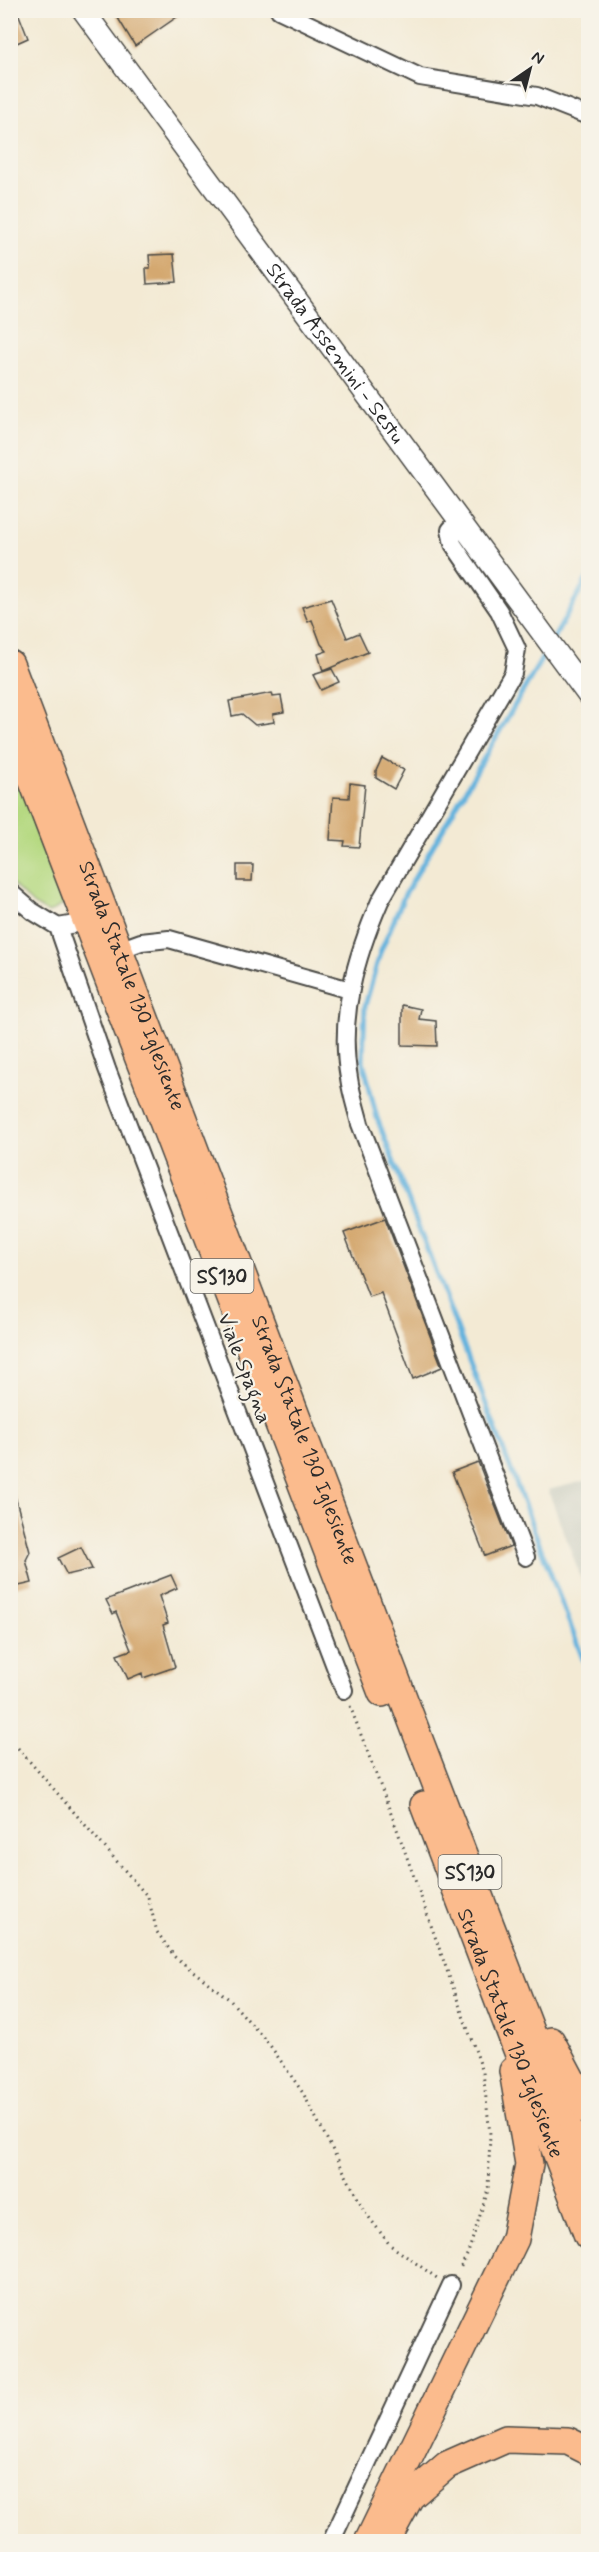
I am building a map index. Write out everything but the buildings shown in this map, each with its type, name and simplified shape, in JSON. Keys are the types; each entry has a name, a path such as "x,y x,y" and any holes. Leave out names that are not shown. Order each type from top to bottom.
{"main road":[{"name":"Strada Statale 130 Iglesiente","path":"10,664 588,2180"},
{"name":"Strada Statale 130 Iglesiente","path":"10,722 588,2236"},
{"path":"508,1971 542,2024 588,2111"},
{"path":"368,2541 515,2239 529,2164 503,2014"},
{"path":"386,2541 410,2497 447,2465 506,2439 568,2441 588,2451"}],"street":[{"name":"Strada Assemini - Sestu","path":"83,10 588,695"},
{"path":"279,10 420,77 537,96 588,116"},
{"path":"458,521 450,530 453,544 500,611 517,650 513,673 380,901 366,934 350,990 346,1034 348,1077 360,1124 526,1557"},
{"path":"10,892 32,911 58,927 87,922"},
{"name":"Viale Spagna","path":"58,927 107,1069 344,1690"},
{"path":"119,950 141,942 169,939 350,990"},
{"path":"331,2541 451,2285"}],"path":[{"path":"10,1739 148,1897 157,1932 175,1957 229,1999 269,2044 303,2092 365,2212 390,2245 420,2268 451,2285 468,2253 488,2190 490,2134 483,2072 398,1832 344,1690"}],"shaded area":[{"path":"588,1480 588,1597 548,1490"}],"green space":[{"path":"10,752 67,895 64,904 49,913 34,905 11,883"}],"waterway":[{"path":"554,638 588,577"},
{"path":"548,648 405,894 380,953 365,1006 363,1061 377,1118 588,1672"}]}
